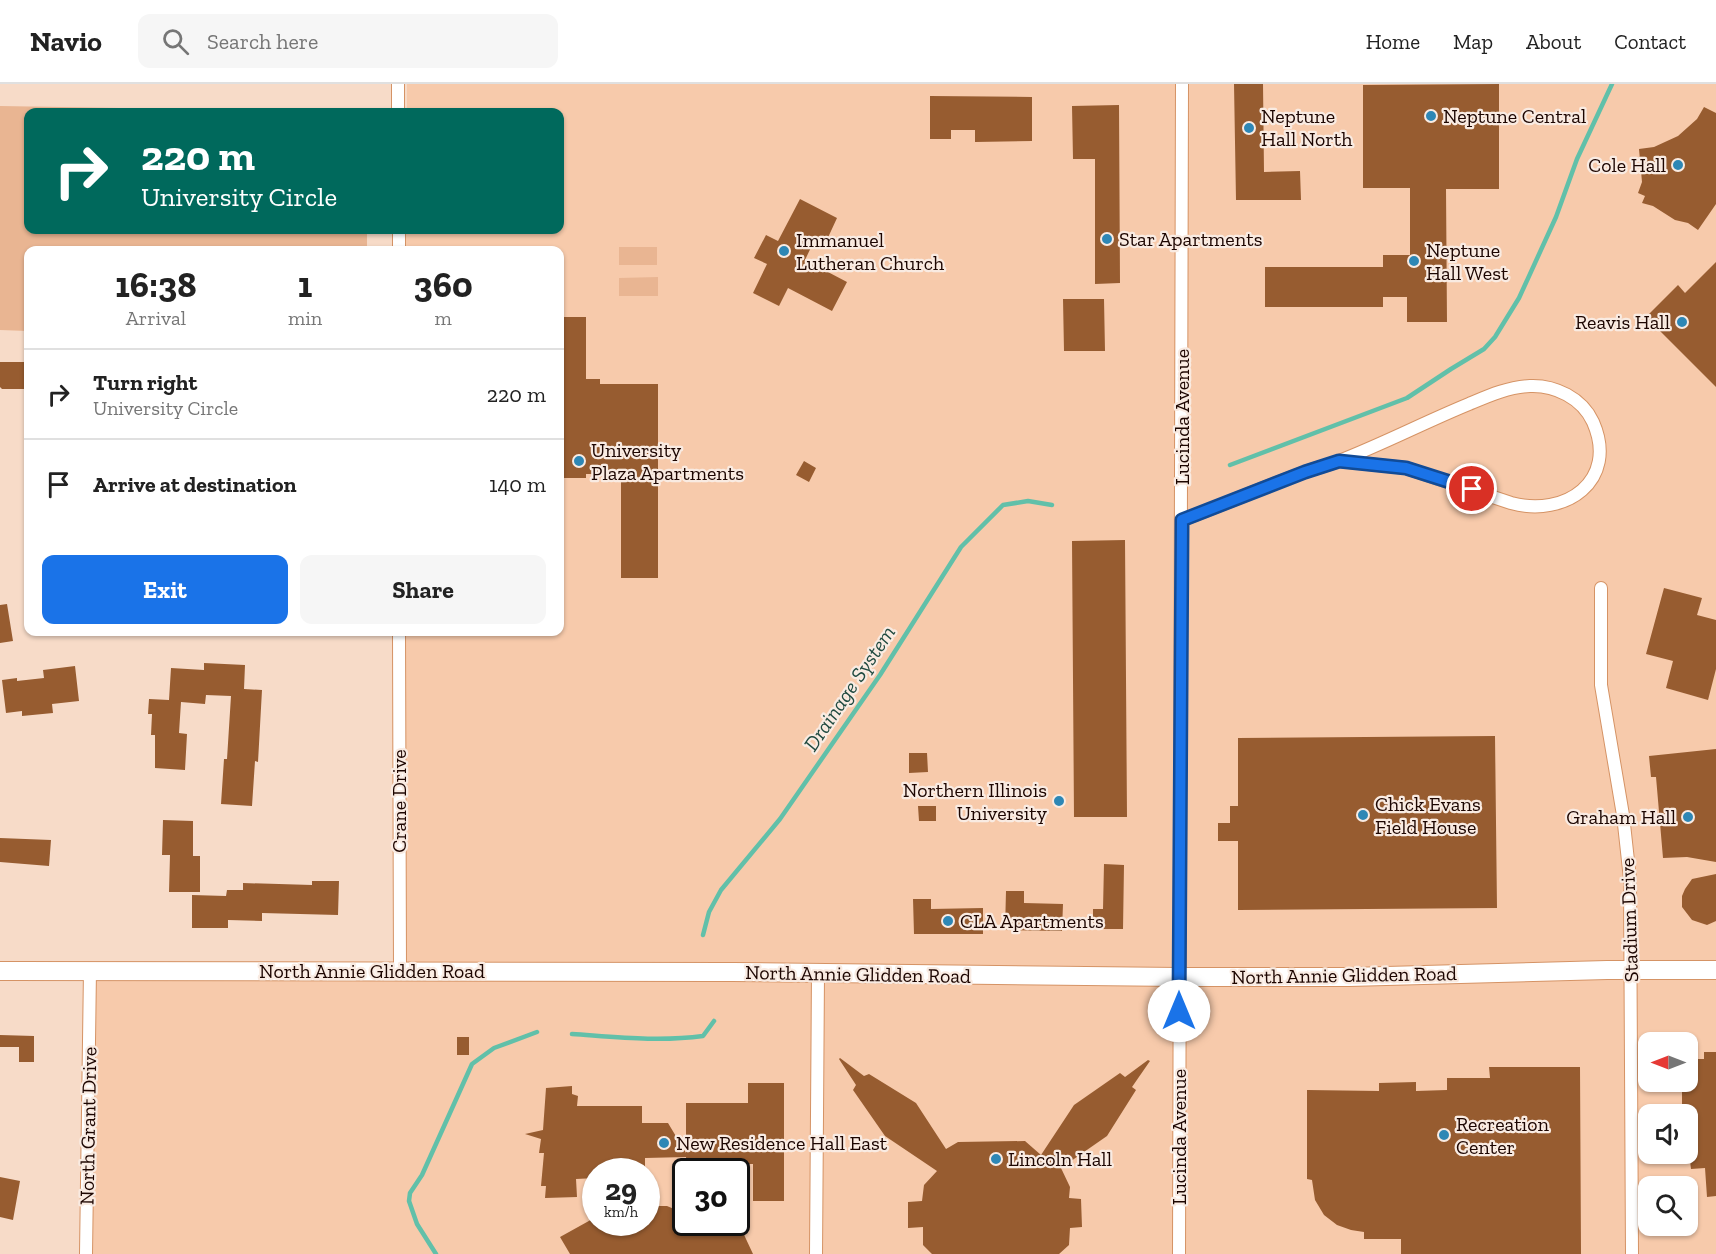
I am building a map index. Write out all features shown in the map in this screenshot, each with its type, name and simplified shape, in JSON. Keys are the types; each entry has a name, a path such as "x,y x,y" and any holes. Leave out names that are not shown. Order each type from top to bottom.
{"main road":[{"name":"North Annie Glidden Road","path":"0,971 1349,977 1716,970"}],"street":[{"path":"398,84 398,108"},
{"name":"Lucinda Avenue","path":"1179,1254 1182,84"},
{"path":"1182,520 1339,461 1492,395 1528,386 1552,388 1580,404 1588,413 1599,439 1599,457 1594,475 1574,496 1560,504 1547,507 1510,503 1406,468 1339,461"},
{"name":"Stadium Drive","path":"1601,588 1601,685 1623,815 1630,879 1632,1254"},
{"name":"Crane Drive","path":"399,636 400,971"},
{"name":"North Grant Drive","path":"86,1254 90,970"},
{"path":"816,1254 818,974"}],"shaded area":[{"name":"Northern Illinois University","path":"407,84 1716,84 1716,1254 89,1254 90,970 400,971 403,636 564,636 564,246 406,246 406,234 564,234 564,108 407,108"},
{"path":"0,106 122,108 24,108 24,234 367,234 367,246 24,246 24,331 0,330"},
{"path":"619,247 657,247 657,265 619,265"},
{"path":"658,277 658,296 619,296 619,278"}],"building":[{"name":"Neptune Hall North","path":"1234,84 1263,84 1264,172 1300,171 1301,200 1236,200"},
{"path":"1499,84 1499,189 1446,189 1447,322 1407,322 1407,297 1383,297 1383,307 1265,307 1265,267 1383,267 1383,255 1410,255 1410,188 1363,188 1363,85"},
{"path":"930,96 1032,97 1032,141 975,142 975,130 951,130 951,139 930,139"},
{"name":"Star Apartments","path":"1119,105 1120,283 1095,284 1095,159 1073,159 1072,106"},
{"name":"Cole Hall","path":"1704,107 1716,113 1716,204 1698,230 1688,223 1675,220 1653,206 1642,203 1645,196 1638,193 1642,182 1639,149 1654,147 1678,136 1697,119"},
{"name":"Immanuel Lutheran Church","path":"800,199 837,218 825,244 815,239 805,260 847,282 832,311 788,288 779,306 753,293 767,264 754,258 766,235 778,241"},
{"name":"Reavis Hall","path":"1716,262 1716,387 1646,317 1678,285 1685,293"},
{"path":"1063,299 1104,299 1105,351 1064,351"},
{"name":"University Plaza Apartments","path":"564,317 586,317 586,379 600,379 600,384 658,384 658,578 621,578 621,474 586,474 586,478 564,478"},
{"path":"0,362 24,362 24,389 2,389 0,387"},
{"path":"804,461 816,468 809,482 796,475"},
{"path":"1125,540 1127,817 1074,817 1072,541"},
{"path":"1664,588 1702,598 1697,615 1716,620 1716,669 1708,700 1666,688 1673,661 1646,654"},
{"path":"7,604 13,641 0,643 0,605"},
{"path":"204,663 245,665 244,689 262,690 258,762 255,761 252,806 221,804 224,759 227,759 231,696 206,695 205,704 181,702 179,733 187,734 185,770 155,768 155,735 151,735 152,714 148,714 149,699 169,700 171,668 204,670"},
{"path":"75,666 79,701 52,704 53,713 22,716 22,711 6,713 2,680 44,678 43,670"},
{"name":"Chick Evans Field House","path":"1495,736 1497,908 1238,910 1238,841 1218,841 1218,823 1230,823 1230,806 1238,806 1238,738"},
{"name":"Graham Hall","path":"1716,749 1716,862 1687,857 1663,858 1656,777 1651,777 1649,756"},
{"path":"909,753 927,753 928,772 909,773"},
{"path":"918,806 936,806 936,821 919,821"},
{"path":"163,820 193,821 193,856 200,856 200,892 169,892 170,855 162,855"},
{"path":"0,838 51,840 49,866 0,862"},
{"name":"CLA Apartments","path":"1104,864 1124,865 1123,929 1093,929 1093,909 1103,909"},
{"name":"Graham Hall","path":"1716,874 1716,921 1707,925 1692,920 1682,907 1682,896 1685,889 1692,879"},
{"path":"312,881 339,881 338,915 262,913 262,921 228,920 228,928 192,928 192,895 226,896 227,890 243,890 243,883 312,885"},
{"name":"CLA Apartments","path":"1006,891 1024,891 1024,903 1063,904 1062,931 1005,930"},
{"name":"CLA Apartments","path":"913,899 931,899 931,909 983,908 983,934 914,934"},
{"path":"0,1035 34,1036 34,1062 19,1062 19,1047 0,1047"},
{"path":"457,1037 469,1037 469,1055 457,1055"},
{"path":"1704,1052 1716,1052 1716,1196 1707,1197 1705,1168 1691,1169 1690,1164 1698,1164 1698,1104 1682,1104 1682,1092 1698,1092 1698,1059 1704,1059"},
{"name":"Lincoln Hall","path":"840,1058 864,1076 869,1074 916,1103 946,1149 958,1142 1025,1141 1041,1155 1074,1105 1120,1073 1125,1077 1148,1060 1150,1061 1132,1087 1136,1090 1107,1136 1061,1168 1070,1187 1069,1198 1081,1199 1082,1227 1070,1228 1069,1245 1059,1254 932,1254 923,1245 923,1227 908,1228 908,1202 922,1201 924,1185 937,1171 885,1136 853,1090 856,1085"},
{"name":"Recreation Center","path":"1489,1067 1580,1067 1581,1254 1401,1254 1401,1239 1364,1239 1364,1232 1337,1225 1324,1215 1315,1200 1312,1180 1307,1179 1307,1090 1379,1091 1379,1083 1416,1082 1416,1091 1447,1090 1447,1078 1490,1078"},
{"name":"New Residence Hall East","path":"748,1083 784,1083 784,1201 753,1201 753,1164 750,1164 750,1158 686,1157 582,1158 582,1179 576,1179 577,1197 545,1198 546,1186 541,1186 544,1153 539,1153 541,1139 525,1134 543,1130 546,1088 572,1086 572,1094 578,1096 577,1106 642,1106 642,1123 668,1123 686,1153 686,1103 748,1103"},
{"path":"0,1177 20,1181 13,1220 0,1217"},
{"path":"660,1206 667,1206 672,1208 672,1236 745,1236 753,1254 570,1254 560,1237 582,1225 582,1236 660,1236"}],"waterway":[{"path":"1230,465 1407,398 1484,349 1495,337 1519,298 1556,217 1577,159 1612,84"},
{"name":"Drainage System","path":"703,935 709,912 721,890 780,819 880,675 961,547 1003,505 1028,501 1052,505"},
{"name":"Drainage System","path":"572,1034 687,1038 703,1036 714,1021"},
{"name":"Drainage System","path":"436,1254 417,1224 409,1201 410,1193 422,1175 472,1064 494,1048 537,1032"}],"place":[{"name":"Neptune Central","path":"1431,116"},
{"name":"Neptune Hall North","path":"1249,128"},
{"name":"Cole Hall","path":"1678,165"},
{"name":"Star Apartments","path":"1107,239"},
{"name":"Immanuel Lutheran Church","path":"784,251"},
{"name":"Neptune Hall West","path":"1414,261"},
{"name":"Reavis Hall","path":"1682,322"},
{"name":"University Plaza Apartments","path":"579,461"},
{"name":"Northern Illinois University","path":"1059,801"},
{"name":"Chick Evans Field House","path":"1363,815"},
{"name":"Graham Hall","path":"1688,817"},
{"name":"CLA Apartments","path":"948,921"},
{"name":"Recreation Center","path":"1444,1135"},
{"name":"New Residence Hall East","path":"664,1143"},
{"name":"Lincoln Hall","path":"996,1159"}],"route":[{"path":"1179,1011 1182,520 1339,461 1406,468 1472,489"}]}
